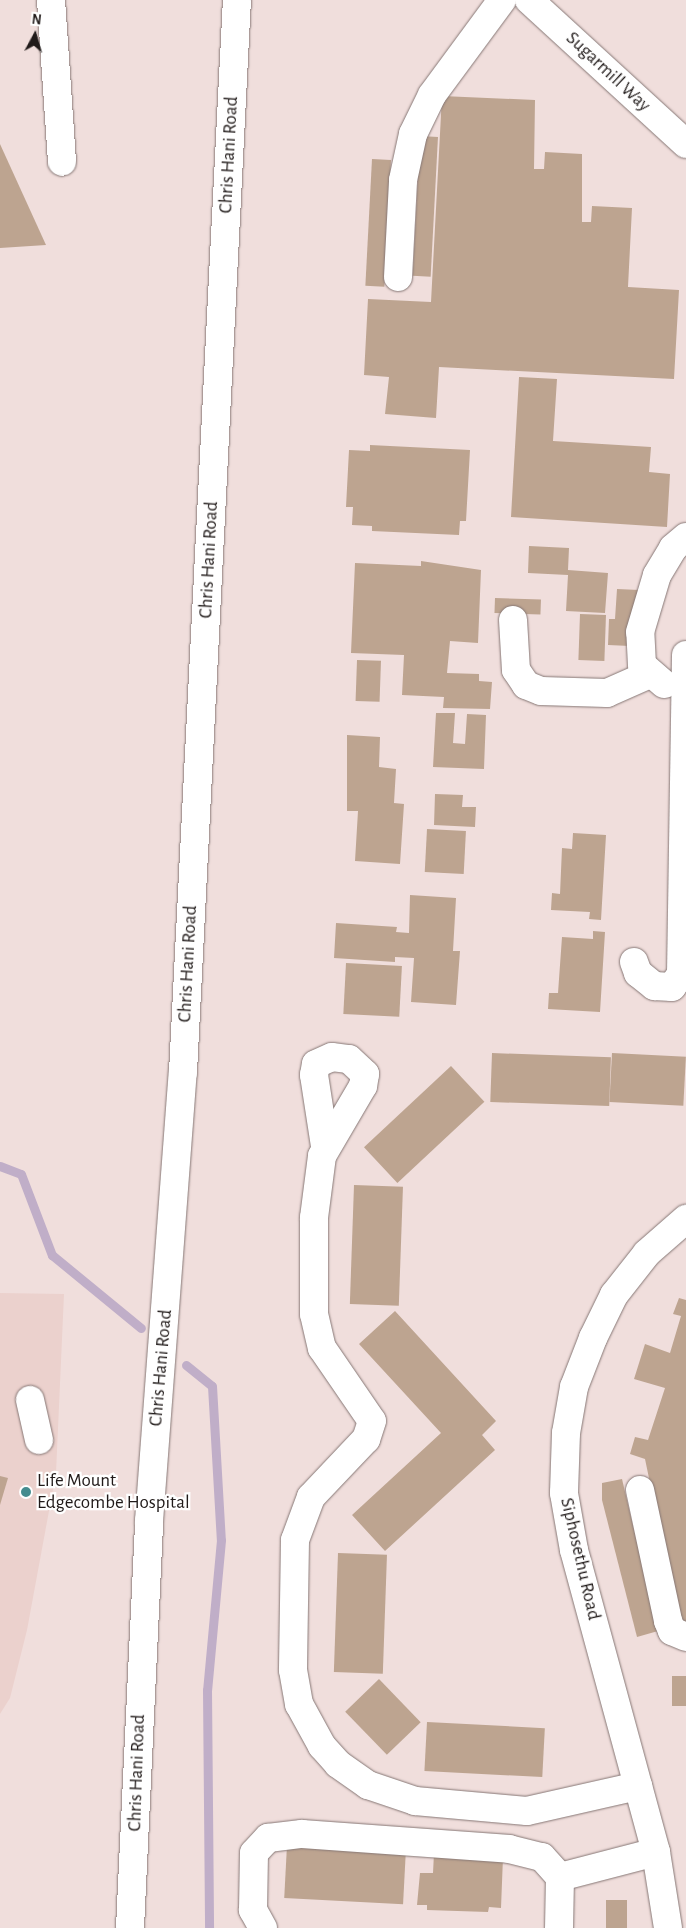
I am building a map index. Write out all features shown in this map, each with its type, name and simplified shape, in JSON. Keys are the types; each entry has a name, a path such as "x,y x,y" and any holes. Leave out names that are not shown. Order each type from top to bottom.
{"main road":[{"path":"51,0 62,162"},
{"name":"Chris Hani Road","path":"130,1928 144,1597 183,1072 237,0"},
{"path":"398,277 403,180 413,134 432,95 502,0"},
{"name":"Sugarmill Way","path":"530,0 686,144"},
{"path":"684,697 650,674 638,652 648,598 664,561 686,538"},
{"path":"512,620 516,670 526,685 541,691 607,693 650,674"},
{"path":"634,962 638,974 654,986 672,987 681,974 686,656"},
{"path":"325,1146 314,1218 316,1332 372,1421 366,1439 311,1497 295,1540 293,1670 299,1704 322,1746 338,1764 368,1785 416,1802 527,1811 638,1786"},
{"name":"Siphosethu Road","path":"668,1928 656,1852 574,1550 564,1493 566,1433 574,1388 614,1295 647,1253 686,1219"},
{"path":"30,1400 39,1440"},
{"path":"640,1490 668,1621 672,1631 686,1637"},
{"path":"264,1928 252,1910 254,1853 259,1844 277,1835 509,1849 542,1857 560,1877 559,1928"},
{"path":"560,1877 656,1852"}],"shaded area":[{"name":"Life Mount Edgecombe Hospital","path":"0,1293 64,1294 56,1473 27,1630 10,1698 0,1714"}],"building":[{"path":"442,96 535,100 534,169 544,169 545,152 582,154 582,222 591,222 592,206 632,208 628,287 679,290 674,379 439,367 436,418 385,414 389,377 364,375 368,299 431,302"},
{"path":"420,136 438,137 431,277 413,276"},
{"path":"0,144 46,245 0,248"},
{"path":"372,159 391,160 384,287 365,286"},
{"path":"519,377 557,379 553,441 651,447 649,472 670,474 667,527 511,517"},
{"path":"370,445 470,450 466,521 460,521 459,535 372,531 372,526 352,525 353,507 346,507 349,450 370,451"},
{"path":"529,546 569,548 568,570 608,573 605,613 566,611 568,575 528,573"},
{"path":"421,561 481,570 478,643 450,641 447,673 479,674 479,681 492,682 490,709 443,708 444,697 402,695 404,655 351,653 355,563 421,566"},
{"path":"617,589 639,590 630,646 608,645 609,619 615,619"},
{"path":"495,598 541,600 540,615 494,613"},
{"path":"580,614 606,615 604,661 578,660"},
{"path":"357,660 381,661 380,702 356,701"},
{"path":"436,713 455,713 453,743 465,744 467,714 486,715 484,769 433,767"},
{"path":"347,735 380,737 379,767 396,769 394,803 404,804 400,864 355,861 358,811 347,811"},
{"path":"435,794 463,795 462,807 476,807 475,827 434,825"},
{"path":"427,829 466,831 464,874 425,872"},
{"path":"573,833 606,835 601,920 589,919 590,912 551,910 552,893 560,894 562,848 572,849"},
{"path":"410,895 456,898 453,951 460,951 456,1005 411,1002 414,958 395,957 395,962 334,958 336,923 397,927 396,932 409,933"},
{"path":"593,931 605,932 600,1012 548,1009 549,993 558,993 562,937 593,939"},
{"path":"346,963 402,966 399,1017 343,1014"},
{"path":"492,1053 611,1057 609,1106 490,1102"},
{"path":"612,1053 686,1057 683,1106 609,1102"},
{"path":"451,1066 484,1102 397,1183 364,1147"},
{"path":"354,1185 403,1187 399,1306 350,1304"},
{"path":"679,1298 686,1300 686,1627 680,1627 645,1459 630,1454 635,1437 648,1440 665,1388 634,1379 645,1344 670,1353 681,1316 673,1314"},
{"path":"395,1311 496,1421 482,1435 495,1450 385,1551 352,1515 441,1433 359,1344"},
{"path":"0,1476 8,1478 0,1505"},
{"path":"622,1479 658,1631 637,1637 602,1500 602,1483"},
{"path":"338,1553 387,1555 383,1674 334,1672"},
{"path":"672,1676 686,1676 686,1706 672,1706"},
{"path":"379,1679 421,1722 387,1755 345,1712"},
{"path":"427,1722 545,1728 542,1777 424,1771"},
{"path":"287,1845 406,1851 403,1904 284,1898"},
{"path":"434,1853 503,1857 501,1908 489,1907 488,1912 427,1910 427,1905 417,1905 420,1873 433,1873"},
{"path":"606,1900 627,1900 627,1928 606,1928"}],"waterway":[{"path":"0,1166 21,1174 52,1255 141,1328"},
{"path":"186,1365 212,1386 221,1540 207,1690 209,1928"}],"place":[{"name":"Life Mount Edgecombe Hospital","path":"26,1492"}]}
